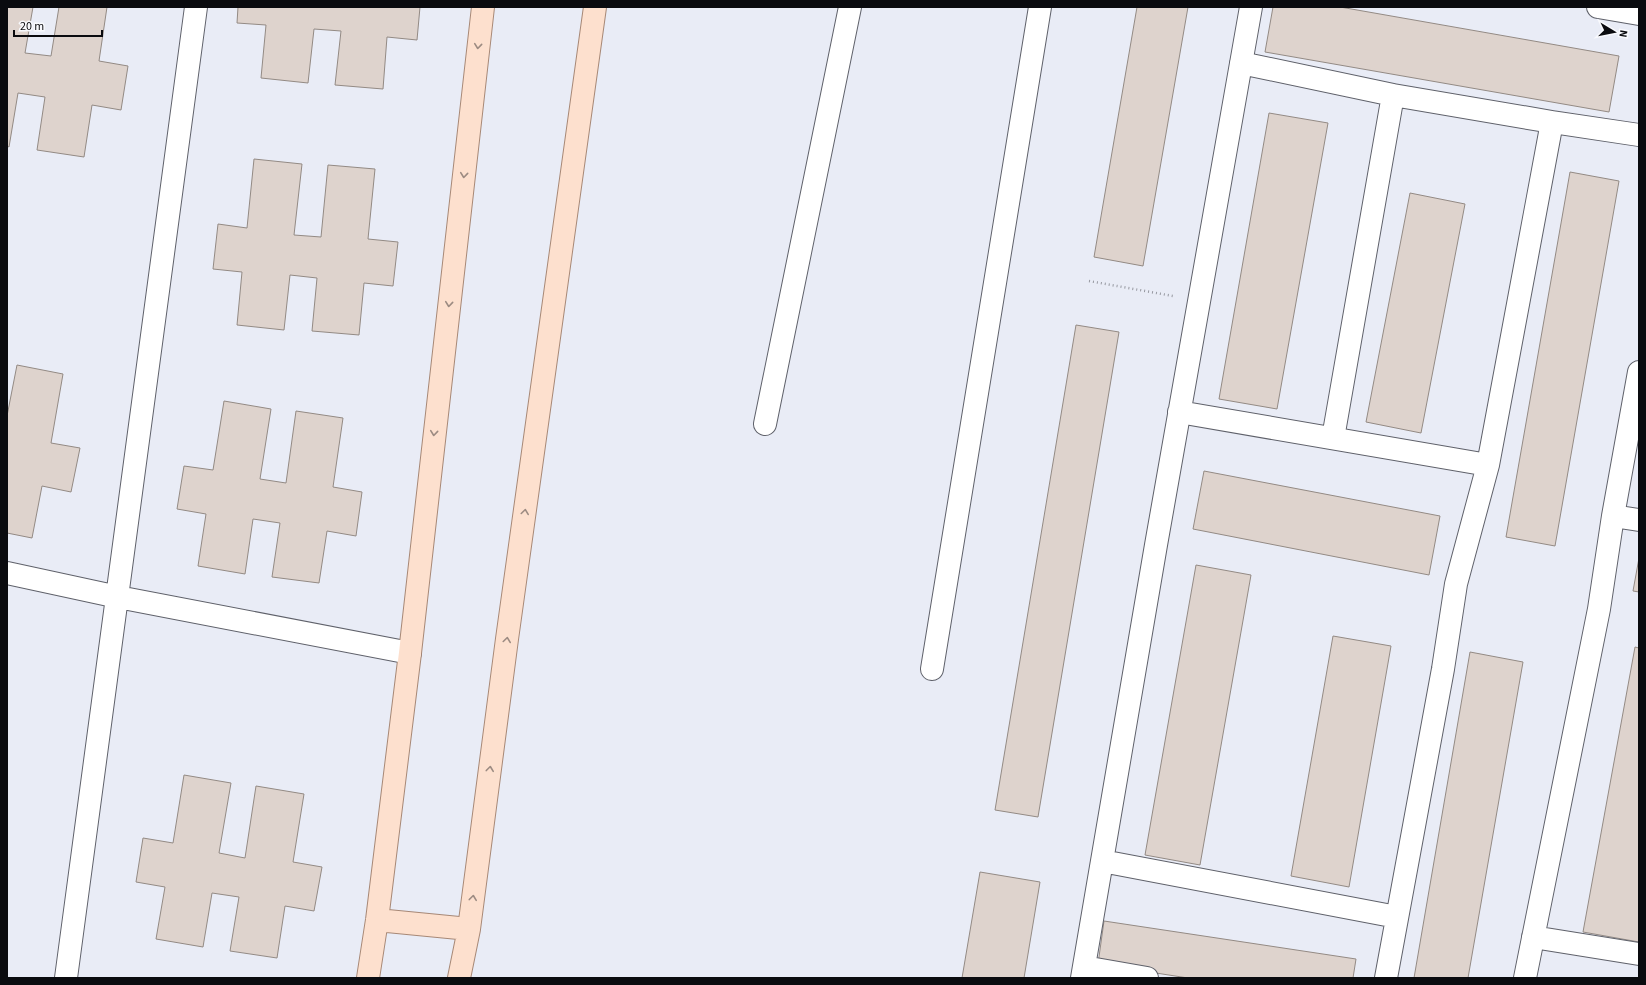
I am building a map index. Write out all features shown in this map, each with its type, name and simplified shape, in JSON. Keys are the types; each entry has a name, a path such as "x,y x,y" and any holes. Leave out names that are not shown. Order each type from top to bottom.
{"main road":[{"path":"368,978 377,920 410,652 483,7"},
{"path":"460,978 469,929 507,639 595,7"},
{"path":"377,920 469,929"}],"street":[{"path":"66,978 196,7"},
{"path":"766,424 850,7"},
{"path":"932,669 1040,7"},
{"path":"1147,978 1083,972 1179,412 1251,7"},
{"path":"1598,7 1639,14"},
{"path":"1241,63 1393,95 1639,135"},
{"path":"1333,438 1393,95"},
{"path":"1386,978 1443,669 1456,584 1488,465 1552,122"},
{"path":"1525,978 1599,609 1613,516 1639,372"},
{"path":"1179,412 1488,465"},
{"path":"1613,516 1639,520"},
{"path":"7,573 118,597 410,652"},
{"path":"1102,861 1397,918"},
{"path":"1534,937 1639,954"}],"path":[{"path":"1089,281 1199,301"}],"building":[{"path":"7,7 33,7 25,53 51,56 59,7 107,7 99,61 128,66 121,110 92,105 84,157 37,150 45,97 18,93 9,147 7,146"},
{"path":"238,7 420,7 417,40 387,37 383,89 335,85 341,31 314,29 308,83 261,78 266,25 237,23"},
{"path":"1137,7 1188,7 1143,266 1094,257"},
{"path":"1273,7 1340,7 1619,56 1609,112 1265,52"},
{"path":"1269,113 1328,123 1277,409 1219,399"},
{"path":"254,159 302,164 294,235 321,237 328,165 375,169 368,239 398,242 393,286 364,283 359,335 312,331 317,278 290,275 284,330 237,325 242,272 213,269 218,224 247,228"},
{"path":"1570,172 1619,181 1555,546 1506,537"},
{"path":"1410,193 1465,204 1421,433 1366,422"},
{"path":"1076,325 1119,332 1038,817 995,810"},
{"path":"17,365 63,374 51,443 80,448 71,492 42,486 32,538 7,533 7,416"},
{"path":"224,401 271,409 260,479 286,483 296,411 343,418 333,487 362,492 356,536 327,531 319,583 272,577 280,523 253,519 245,574 198,566 206,514 177,509 184,466 213,470"},
{"path":"1204,471 1440,516 1429,575 1193,529"},
{"path":"1639,558 1639,592 1633,591"},
{"path":"1196,565 1251,575 1200,865 1145,855"},
{"path":"1333,636 1391,646 1349,887 1291,876"},
{"path":"1635,647 1639,648 1639,942 1583,932"},
{"path":"1470,652 1523,662 1468,978 1414,978"},
{"path":"184,775 231,783 219,853 245,858 256,786 304,794 293,862 322,867 314,911 285,906 277,958 230,951 239,897 212,893 203,947 156,939 165,887 136,882 143,838 173,843"},
{"path":"980,872 1040,882 1024,978 962,978"},
{"path":"1104,921 1356,959 1353,978 1188,978 1098,964"}]}
